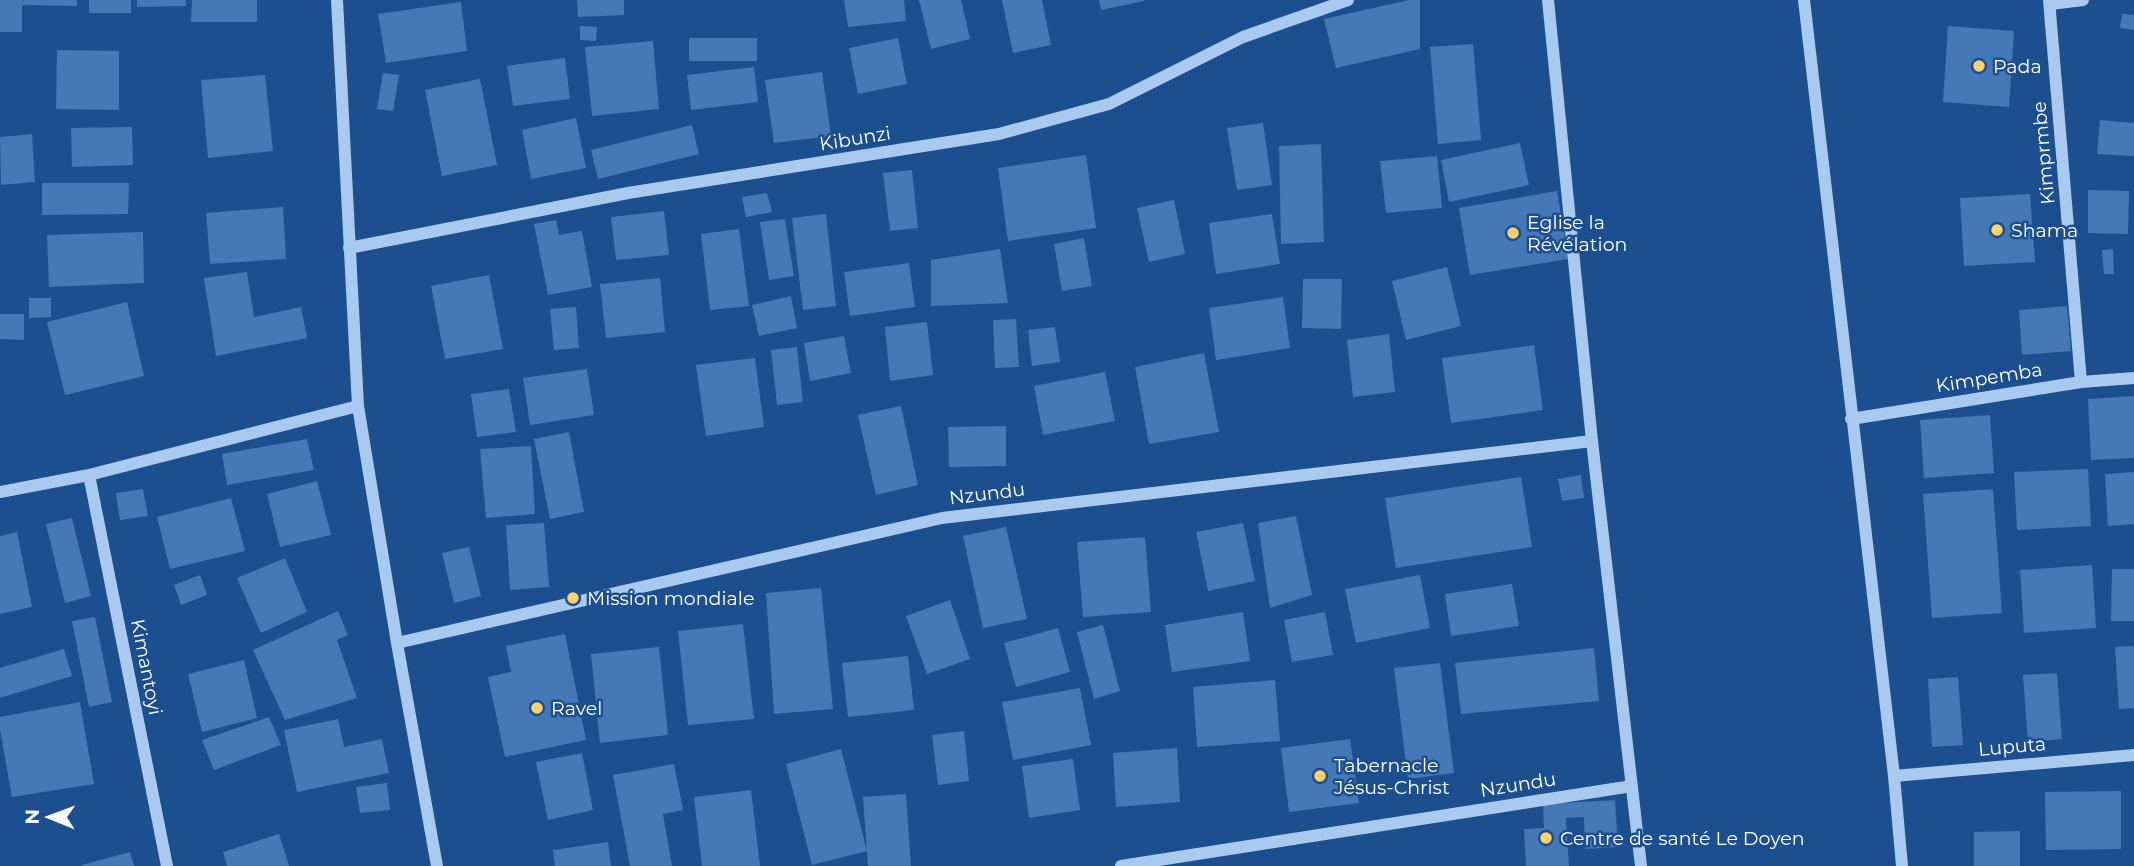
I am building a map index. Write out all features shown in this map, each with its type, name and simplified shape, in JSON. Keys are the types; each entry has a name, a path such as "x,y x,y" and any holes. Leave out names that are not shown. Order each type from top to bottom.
{"street":[{"path":"337,0 358,406 436,866"},
{"name":"Kibunzi","path":"349,248 628,193 999,134 1109,104 1243,37 1348,0"},
{"path":"1548,0 1592,441 1641,866"},
{"path":"1804,0 1894,776 1902,866"},
{"name":"Kimprmbe","path":"2081,382 2050,2 2083,0"},
{"name":"Kimpemba","path":"1851,419 2081,382 2134,378"},
{"path":"0,492 89,475 358,406"},
{"name":"Nzundu","path":"397,643 942,518 1592,441"},
{"name":"Kimantoyi","path":"89,475 167,866"},
{"name":"Luputa","path":"1894,776 2134,755"},
{"name":"Nzundu","path":"1121,866 1632,786"}],"building":[{"path":"0,0 77,0 77,6 22,5 22,32 0,32"},
{"path":"89,0 131,0 131,13 89,13"},
{"path":"137,0 186,0 186,6 137,7"},
{"path":"192,0 257,0 257,22 191,22"},
{"path":"577,0 624,0 624,15 578,17"},
{"path":"844,0 904,0 906,21 848,27"},
{"path":"919,0 961,0 970,39 931,49"},
{"path":"1002,0 1042,0 1051,45 1013,53"},
{"path":"1099,0 1144,0 1144,1 1101,10"},
{"path":"1409,0 1420,0 1420,49 1336,68 1324,19"},
{"path":"461,2 467,51 386,63 378,14"},
{"path":"2122,14 2134,15 2134,30 2120,28"},
{"path":"580,26 597,27 596,41 580,40"},
{"name":"Pada","path":"1948,26 2014,31 2009,107 1943,102"},
{"path":"689,38 757,38 757,61 689,61"},
{"path":"898,38 907,84 858,94 849,48"},
{"path":"653,41 659,109 592,116 585,47"},
{"path":"1473,44 1481,140 1438,144 1430,47"},
{"path":"57,50 119,51 119,110 56,109"},
{"path":"565,58 570,99 513,106 507,66"},
{"path":"754,67 758,102 691,110 687,75"},
{"path":"822,72 831,136 774,143 765,80"},
{"path":"383,73 399,75 393,111 377,109"},
{"path":"265,75 273,151 208,158 201,80"},
{"path":"480,79 497,165 442,176 425,90"},
{"path":"576,118 586,168 531,179 522,130"},
{"path":"2100,120 2134,123 2134,156 2097,154"},
{"path":"1263,123 1272,185 1237,190 1227,128"},
{"path":"692,125 699,154 598,179 591,150"},
{"path":"132,127 133,165 72,167 71,128"},
{"path":"32,134 35,182 1,185 0,137"},
{"path":"1520,143 1529,185 1449,202 1441,160"},
{"path":"1321,144 1324,242 1281,244 1279,146"},
{"path":"1086,155 1096,228 1008,241 998,168"},
{"path":"1437,156 1442,208 1386,213 1380,161"},
{"path":"912,170 918,228 890,231 883,173"},
{"path":"42,183 129,183 128,214 42,215"},
{"path":"2088,190 2129,191 2128,234 2088,233"},
{"name":"Eglise la Révélation","path":"1557,191 1568,259 1470,275 1459,208"},
{"path":"767,193 772,212 746,217 742,197"},
{"name":"Shama","path":"2030,194 2035,262 1964,266 1960,198"},
{"path":"1174,200 1185,254 1149,262 1137,208"},
{"path":"283,207 286,259 210,264 206,213"},
{"path":"664,211 669,255 616,260 611,217"},
{"path":"826,214 836,306 803,310 792,218"},
{"path":"1272,214 1280,264 1216,274 1209,223"},
{"path":"785,219 794,276 769,280 760,222"},
{"path":"556,220 559,235 582,231 592,287 548,295 534,224"},
{"path":"739,229 749,306 710,310 701,234"},
{"path":"143,232 144,283 49,287 47,235"},
{"path":"1084,238 1092,286 1062,291 1054,244"},
{"path":"1000,249 1008,303 931,306 931,260"},
{"path":"2113,249 2114,274 2104,274 2102,250"},
{"path":"909,263 915,307 850,316 844,272"},
{"path":"1447,267 1461,326 1406,340 1392,281"},
{"path":"247,272 254,317 301,307 307,338 216,356 204,278"},
{"path":"489,275 503,349 445,359 431,286"},
{"path":"660,278 665,332 606,338 600,284"},
{"path":"1303,279 1342,279 1341,329 1302,328"},
{"path":"791,296 797,328 759,336 752,305"},
{"path":"1283,297 1290,348 1216,360 1209,308"},
{"path":"29,298 51,298 51,317 29,318"},
{"path":"127,302 144,376 65,395 47,322"},
{"path":"2067,306 2071,351 2022,355 2019,310"},
{"path":"576,307 579,348 554,350 550,309"},
{"path":"0,314 24,314 24,340 0,339"},
{"path":"1016,319 1019,367 995,368 993,320"},
{"path":"927,322 933,375 890,381 885,327"},
{"path":"1055,327 1060,362 1032,366 1028,330"},
{"path":"1389,334 1395,392 1353,397 1347,340"},
{"path":"844,336 851,373 810,381 804,343"},
{"path":"1534,345 1543,410 1451,423 1442,358"},
{"path":"797,347 803,402 777,405 771,350"},
{"path":"1204,353 1219,432 1149,444 1135,367"},
{"path":"755,358 764,427 706,436 696,365"},
{"path":"587,369 594,415 530,425 523,378"},
{"path":"1105,372 1115,421 1043,435 1034,386"},
{"path":"509,389 516,432 477,437 471,394"},
{"path":"2134,396 2134,458 2091,460 2088,399"},
{"path":"901,406 918,485 876,495 858,415"},
{"path":"1990,415 1994,473 1924,478 1920,420"},
{"path":"1006,426 1006,466 949,467 948,427"},
{"path":"569,432 584,512 550,519 534,439"},
{"path":"307,439 314,470 227,485 222,454"},
{"path":"531,446 535,514 486,518 480,449"},
{"path":"2088,469 2091,526 2017,530 2014,472"},
{"path":"2134,472 2134,524 2108,526 2105,474"},
{"path":"1581,475 1584,498 1562,501 1558,479"},
{"path":"1521,477 1532,547 1396,568 1385,498"},
{"path":"317,481 331,535 280,547 267,494"},
{"path":"143,489 148,516 120,520 116,493"},
{"path":"1993,489 2002,613 1932,618 1923,494"},
{"path":"231,498 245,551 170,569 157,517"},
{"path":"1296,516 1312,595 1270,608 1258,523"},
{"path":"72,518 91,596 65,603 46,524"},
{"path":"544,523 549,587 510,590 506,525"},
{"path":"1243,523 1255,581 1208,591 1196,532"},
{"path":"1006,527 1027,619 983,628 963,536"},
{"path":"17,532 32,607 0,614 0,536"},
{"path":"1145,537 1151,612 1083,617 1077,542"},
{"path":"469,547 481,596 454,603 442,553"},
{"path":"285,558 307,612 261,633 237,578"},
{"path":"2092,565 2096,628 2024,633 2020,570"},
{"path":"2112,569 2134,569 2134,621 2111,621"},
{"path":"200,575 207,595 181,605 174,585"},
{"path":"1420,575 1430,628 1356,643 1345,589"},
{"path":"1512,584 1519,626 1451,636 1445,594"},
{"path":"821,588 833,709 774,714 766,593"},
{"path":"950,600 970,659 927,674 906,616"},
{"path":"338,611 348,635 337,640 357,698 285,720 253,650"},
{"path":"1243,612 1250,661 1172,672 1165,625"},
{"path":"1325,612 1333,655 1292,662 1284,620"},
{"path":"95,617 112,702 89,707 72,621"},
{"path":"743,624 754,719 688,725 678,631"},
{"path":"1103,625 1120,691 1094,699 1077,632"},
{"path":"1058,628 1070,672 1016,687 1004,643"},
{"name":"Ravel","path":"565,634 586,740 505,757 488,677 511,672 506,646"},
{"path":"2134,646 2134,708 2119,709 2115,647"},
{"path":"659,647 668,735 600,743 591,654"},
{"path":"1594,648 1599,701 1461,714 1455,663"},
{"path":"64,649 72,676 0,698 0,668"},
{"path":"908,656 914,710 848,717 842,663"},
{"path":"244,660 257,718 202,732 188,674"},
{"path":"1440,663 1454,773 1408,779 1394,668"},
{"path":"2057,673 2062,739 2028,742 2023,675"},
{"path":"1958,677 1963,745 1932,747 1928,679"},
{"path":"1275,680 1280,741 1197,747 1193,687"},
{"path":"1080,688 1091,745 1013,760 1002,702"},
{"path":"80,702 94,784 12,797 0,717"},
{"path":"269,717 281,745 214,770 202,740"},
{"path":"338,719 344,747 382,739 389,773 297,792 284,730"},
{"path":"964,731 969,781 938,785 932,735"},
{"name":"Tabernacle Jésus-Christ","path":"1350,739 1359,803 1289,812 1281,748"},
{"path":"1177,748 1180,802 1116,807 1113,753"},
{"path":"841,749 867,851 812,865 786,764"},
{"path":"582,753 593,810 548,820 536,762"},
{"path":"1073,759 1080,810 1029,818 1022,766"},
{"path":"674,764 683,810 663,814 672,866 630,866 613,775"},
{"path":"387,783 390,810 360,813 356,787"},
{"path":"751,790 760,866 702,866 694,797"},
{"path":"2121,791 2121,849 2046,850 2045,792"},
{"path":"906,794 911,866 868,866 863,797"},
{"name":"Centre de santé Le Doyen","path":"1615,800 1618,847 1585,849 1584,817 1566,818 1569,866 1526,866 1524,829 1544,828 1543,804"},
{"path":"2020,831 2020,866 1974,866 1974,832"},
{"path":"279,834 289,866 227,866 223,852"},
{"path":"608,842 611,866 555,866 553,850"},
{"path":"130,852 134,866 82,866 82,865"}],"place":[{"name":"Pada","path":"1979,66"},
{"name":"Shama","path":"1997,230"},
{"name":"Eglise la Révélation","path":"1513,233"},
{"name":"Mission mondiale","path":"573,598"},
{"name":"Ravel","path":"537,708"},
{"name":"Tabernacle Jésus-Christ","path":"1320,776"},
{"name":"Centre de santé Le Doyen","path":"1546,838"}]}
